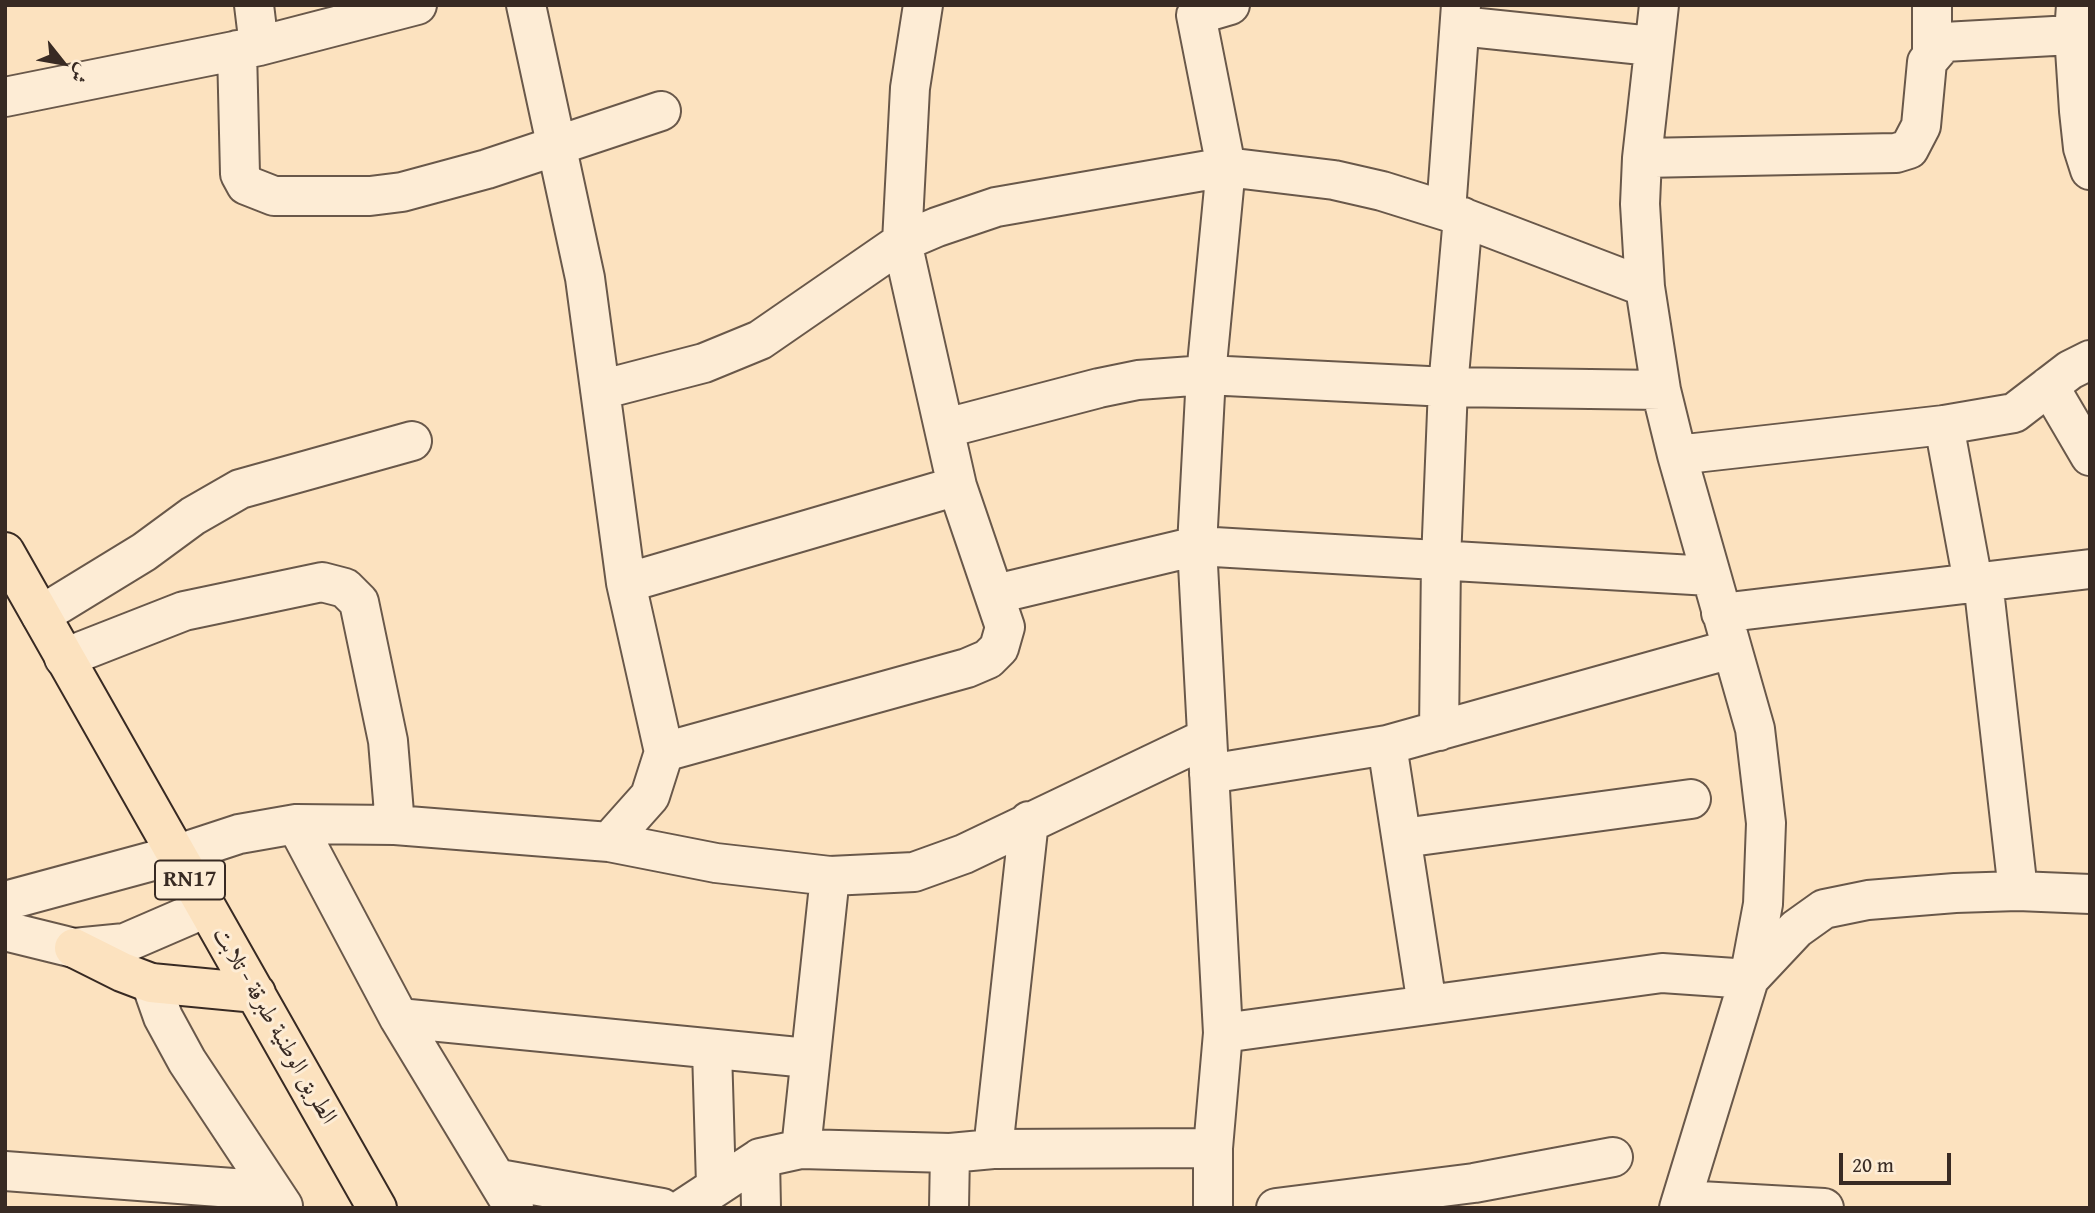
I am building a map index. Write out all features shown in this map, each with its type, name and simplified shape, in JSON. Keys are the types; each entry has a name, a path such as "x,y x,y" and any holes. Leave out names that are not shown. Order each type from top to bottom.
{"main road":[{"name":"الطريق الوطنية طبرقة - تلابت","path":"5,552 377,1208"},
{"path":"74,948 151,983 257,993"}],"street":[{"path":"254,5 248,48 240,174 246,185 258,192 274,196 323,197 402,192 487,169 661,111"},
{"path":"5,97 248,48 417,5"},
{"path":"526,5 554,145 585,278 626,583 664,752 650,796 609,842"},
{"path":"664,752 967,668 988,659 999,648 1006,627 957,486 902,242 910,88 923,5"},
{"path":"1659,5 1652,46 1642,158 1640,204 1645,287 1661,390 1676,455 1755,729 1766,822 1763,904 1749,979 1681,1204 1824,1208"},
{"path":"1642,158 1896,153 1909,149 1921,126 1924,78 1932,52 1932,5"},
{"path":"1206,8 1226,167 1206,375 1197,545 1223,1033 1213,1148 1213,1208"},
{"path":"1439,731 1440,561 1455,214 1460,16 1652,46"},
{"path":"1932,52 1944,42 2080,24 2080,123 2090,170"},
{"path":"600,390 704,363 760,340 902,242 996,207 1226,167 1334,180 1382,191 1455,214 1645,287"},
{"path":"1676,455 1944,425 2014,413 2049,386 2090,360"},
{"path":"946,428 1138,380 1206,375 1448,387 1661,390"},
{"path":"2049,386 2090,456"},
{"path":"1944,425 1978,582 2018,891"},
{"path":"41,615 144,552 193,516 240,489 412,441"},
{"path":"626,583 957,486"},
{"path":"996,594 1197,545 1710,576"},
{"path":"5,901 175,855 239,834 296,824 395,825 609,842 716,863 830,876 914,872 964,854 1029,821 1208,756 1387,745 1439,731 1726,631 1978,582 2090,569"},
{"path":"64,658 184,611 322,582 345,588 359,602 388,741 395,825"},
{"path":"1387,745 1427,1005"},
{"path":"1403,838 1690,799"},
{"path":"993,1149 1029,821"},
{"path":"296,824 399,1018 507,1193 662,1208"},
{"path":"801,1149 808,1058 830,876"},
{"path":"1749,979 1796,929 1824,909 1868,900 2018,891 2090,894"},
{"path":"5,931 74,948 125,943 206,908"},
{"path":"1223,1033 1662,973 1749,979"},
{"path":"151,983 163,1017 187,1061 279,1199"},
{"path":"399,1018 808,1058"},
{"path":"712,1050 716,1185"},
{"path":"684,1208 760,1158 801,1149 950,1153 993,1149 1213,1148"},
{"path":"949,1208 950,1153"},
{"path":"1276,1208 1474,1195 1613,1157"},
{"path":"760,1158 761,1208"},
{"path":"5,1171 279,1199"}]}
